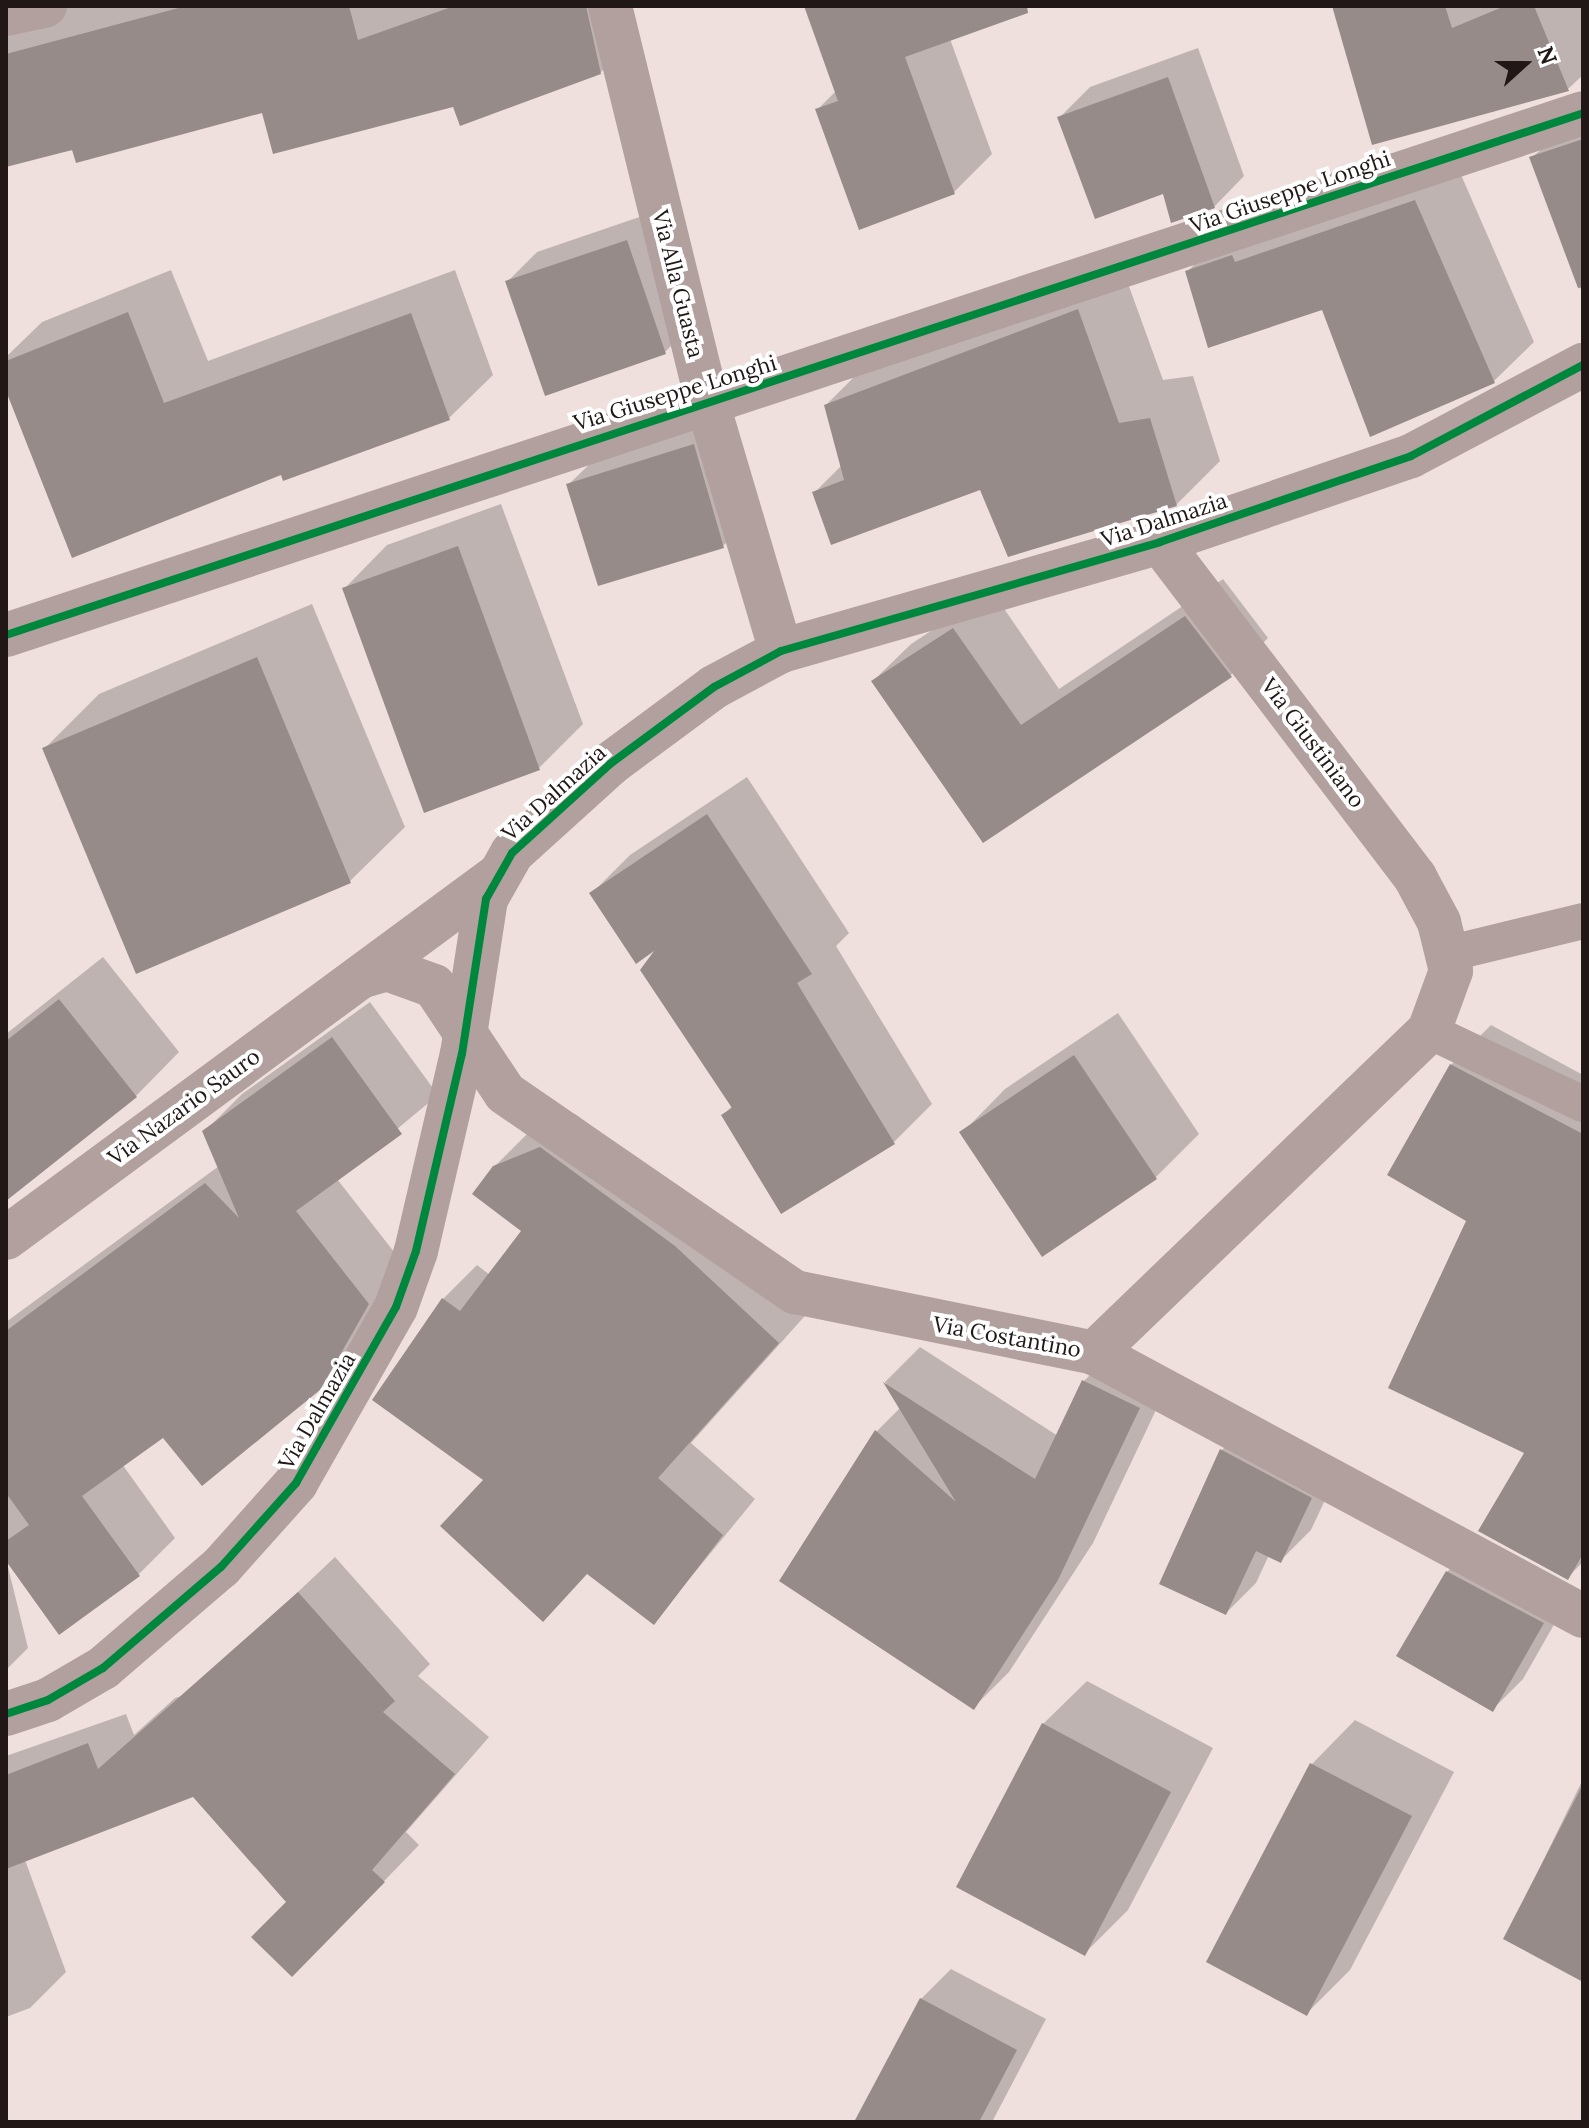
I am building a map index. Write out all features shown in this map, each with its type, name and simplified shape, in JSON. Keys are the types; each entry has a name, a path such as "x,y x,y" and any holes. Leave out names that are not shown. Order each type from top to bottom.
{"street":[{"path":"6,14 45,6"},
{"name":"Via Alla Guasta","path":"610,6 706,398 781,651"},
{"name":"Via Giuseppe Longhi","path":"6,635 706,398 842,363 1583,113"},
{"name":"Via Dalmazia","path":"6,1714 48,1700 103,1668 221,1567 296,1483 396,1307 416,1251 496,877 610,764 714,687 781,651 1160,542 1411,456 1583,365"},
{"name":"Via Giustiniano","path":"1094,1353 1429,1031 1444,1005 1447,954 1415,877 1160,542"},
{"name":"Via Nazario Sauro","path":"6,1238 496,877"},
{"name":"Via Nazario Sauro","path":"363,976 387,969 414,973 434,986 465,1031"},
{"name":"Via Costantino","path":"465,1031 505,1093 795,1292 1094,1353 1583,1616"}],"lane":[{"path":"1447,954 1583,921"},
{"path":"1429,1031 1583,1104"}],"building":[{"path":"186,6 349,6 358,40 454,6 586,6 601,74 460,126 453,107 273,154 262,113 76,163 72,150 6,167 6,54"},
{"path":"804,6 1027,6 1028,13 905,57 955,194 859,230 815,109 838,101"},
{"path":"1332,6 1445,6 1452,28 1505,6 1534,6 1569,91 1372,145"},
{"path":"1168,77 1215,208 1171,223 1163,194 1095,219 1057,117"},
{"path":"1583,139 1583,287 1578,288 1529,157"},
{"path":"1415,200 1495,383 1370,437 1322,310 1208,348 1185,271 1232,255 1235,262"},
{"path":"627,240 666,354 545,396 505,281"},
{"path":"1078,309 1119,423 1150,418 1177,506 1008,557 980,490 831,545 812,492 844,480 824,405"},
{"path":"128,312 164,403 411,313 450,420 283,481 281,475 72,558 6,391 6,361"},
{"path":"694,444 724,548 598,586 566,484"},
{"path":"458,546 540,770 424,813 342,588"},
{"path":"1185,616 1232,677 983,843 871,681 953,628 1021,725"},
{"path":"257,657 351,883 136,974 42,748"},
{"path":"707,814 812,974 797,983 895,1144 781,1214 721,1115 732,1108 640,970 654,951 636,964 589,893"},
{"path":"59,999 137,1097 6,1201 6,1041"},
{"path":"332,1037 402,1134 296,1211 369,1304 320,1390 202,1486 163,1438 82,1496 140,1576 59,1635 6,1561 6,1541 29,1525 6,1493 6,1331 205,1183 239,1218 202,1131"},
{"path":"1074,1055 1157,1179 1042,1257 959,1132"},
{"path":"1450,1064 1583,1134 1583,1554 1568,1580 1478,1531 1524,1453 1388,1388 1466,1221 1387,1175"},
{"path":"540,1147 675,1246 779,1343 658,1478 723,1535 654,1625 587,1574 543,1622 440,1526 483,1480 372,1400 442,1298 460,1311 521,1231 472,1194 493,1166"},
{"path":"1082,1380 1140,1408 1058,1580 974,1710 779,1581 875,1430 956,1502 883,1382 1035,1479"},
{"path":"1220,1449 1312,1498 1281,1563 1256,1551 1226,1615 1159,1584"},
{"path":"1446,1571 1544,1623 1493,1712 1396,1656"},
{"path":"298,1592 395,1701 383,1712 455,1774 372,1870 385,1882 292,1977 251,1937 286,1902 193,1797 6,1869 6,1775 88,1743 98,1769"},
{"path":"1042,1723 1171,1792 1085,1956 956,1887"},
{"path":"1310,1763 1412,1816 1307,2016 1206,1962"},
{"path":"1583,1784 1583,1982 1503,1939"},
{"path":"920,1998 1017,2050 979,2122 854,2122"}],"cycle path":[{"path":"6,635 1583,113"},
{"path":"6,1714 48,1700 103,1668 221,1567 296,1483 396,1307 416,1251 462,1054 486,899 512,853 610,764 714,687 781,651 1160,542 1411,456 1583,365"}]}
